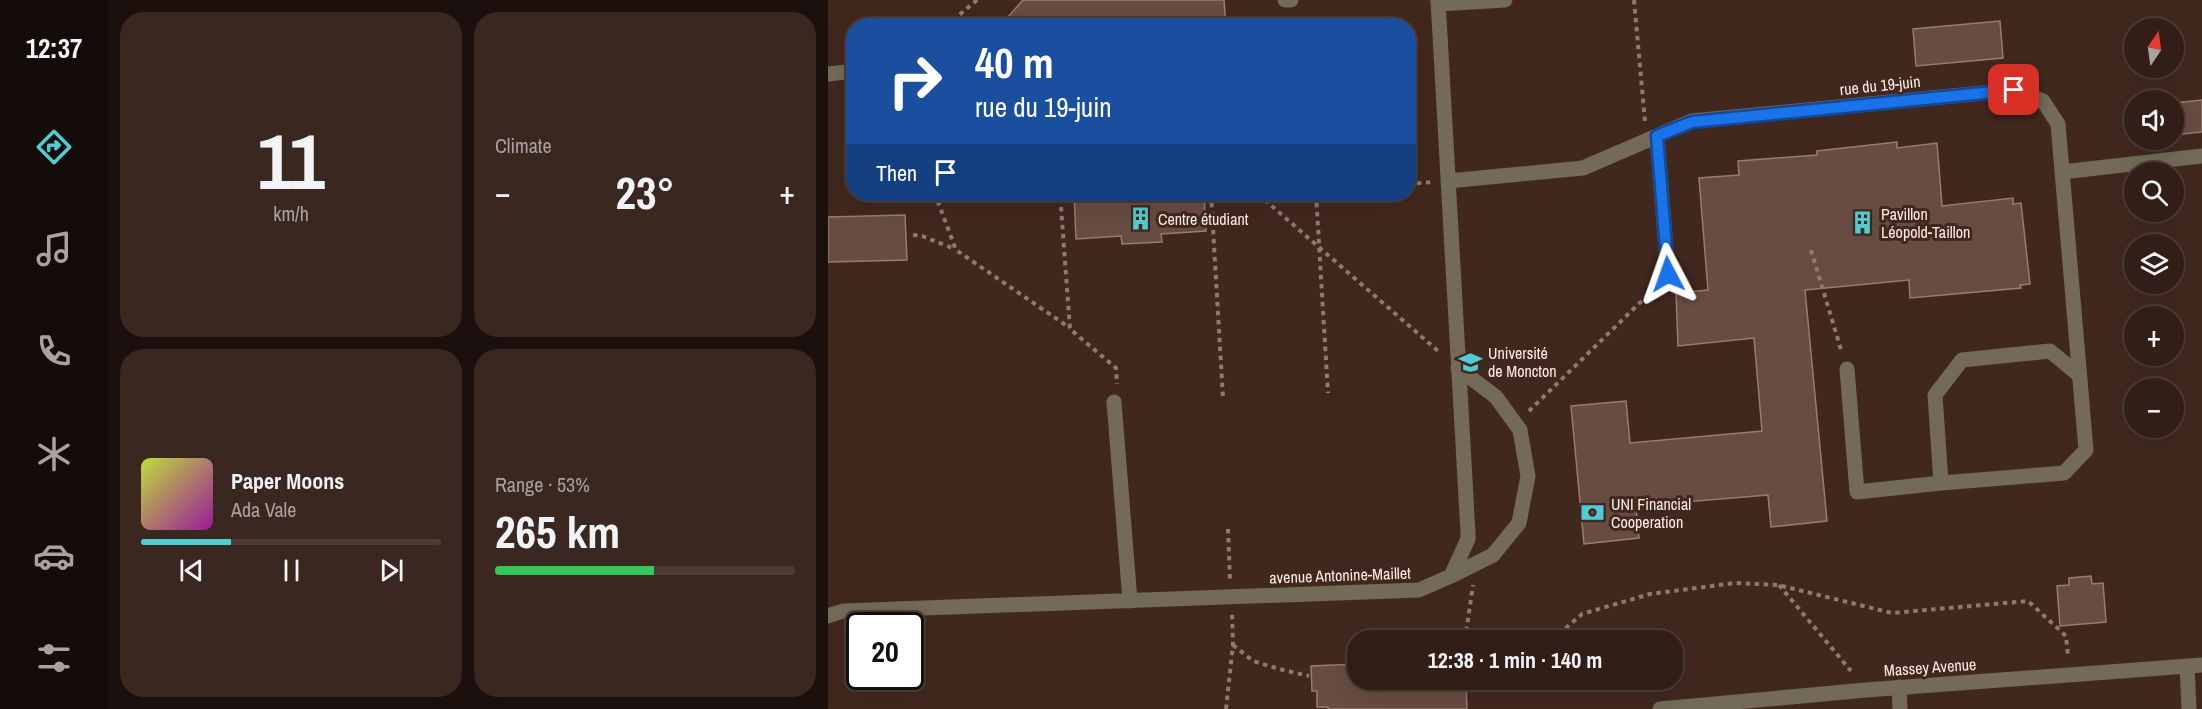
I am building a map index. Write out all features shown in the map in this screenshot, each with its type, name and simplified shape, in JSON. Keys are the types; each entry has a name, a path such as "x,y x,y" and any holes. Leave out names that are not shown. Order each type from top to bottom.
{"street":[{"path":"1285,0 1291,0"},
{"path":"1451,576 1468,539 1439,2 1505,0"},
{"path":"828,74 846,72"},
{"name":"rue du 19-juin","path":"1448,181 1583,168 1692,122 2014,90 2043,101 2058,124 2085,450 2064,473 1857,492 1847,369"},
{"path":"1652,139 1668,274"},
{"path":"2062,172 2202,156"},
{"path":"1941,483 1935,395 1962,360 2050,351 2079,375"},
{"name":"avenue Antonine-Maillet","path":"828,616 843,611 1419,590 1493,555 1519,523 1528,476 1521,430 1496,397 1458,368"},
{"path":"1116,397 1130,601"},
{"path":"2189,709 2194,666"},
{"name":"Massey Avenue","path":"1660,709 1899,687 2194,666"},
{"path":"1899,687 1900,709"}],"path":[{"path":"956,18 978,0"},
{"path":"1634,0 1652,139"},
{"path":"936,201 956,250"},
{"path":"1211,201 1222,398"},
{"path":"1267,201 1458,368"},
{"path":"1316,201 1328,393"},
{"path":"1061,207 1070,329"},
{"path":"913,235 956,250 1070,329 1116,368 1116,397"},
{"path":"1811,250 1847,369"},
{"path":"1516,424 1668,274"},
{"path":"1226,709 1233,644 1228,529"},
{"path":"1466,630 1476,564"},
{"path":"1564,630 1582,614 1650,594 1735,583 1778,585 1892,613 2028,601 2066,636 2070,675"},
{"path":"1778,585 1866,690"},
{"path":"1233,644 1253,660 1309,676"}],"building":[{"path":"1023,0 1224,0 1225,18 1007,18"},
{"path":"2000,21 2003,58 1916,66 1913,29"},
{"path":"2202,100 2202,132 2184,134 2184,102"},
{"path":"1897,142 1897,148 1937,143 1942,206 2013,198 2013,204 2021,203 2030,284 2020,285 2021,288 1910,298 1909,280 1805,290 1827,521 1771,527 1768,495 1636,506 1639,538 1584,544 1571,406 1626,401 1630,443 1762,431 1754,338 1678,346 1676,293 1708,290 1699,178 1739,175 1738,161 1817,155 1817,151"},
{"name":"Centre étudiant","path":"1074,201 1204,201 1206,231 1161,234 1162,242 1122,244 1121,236 1076,239"},
{"path":"905,215 907,260 828,262 828,217"},
{"path":"2091,576 2092,584 2103,583 2106,622 2060,626 2057,586 2069,585 2069,578"},
{"path":"1347,664 1347,690 1466,690 1467,709 1328,709 1328,707 1317,707 1317,691 1312,691 1311,666"}],"place":[{"name":"Centre étudiant","path":"1140,219"},
{"name":"Pavillon Léopold-Taillon","path":"1863,223"},
{"name":"Université de Moncton","path":"1470,362"},
{"name":"UNI Financial Cooperation","path":"1593,513"}],"route":[{"path":"1668,274 1657,136 1692,122 2014,90"}]}
